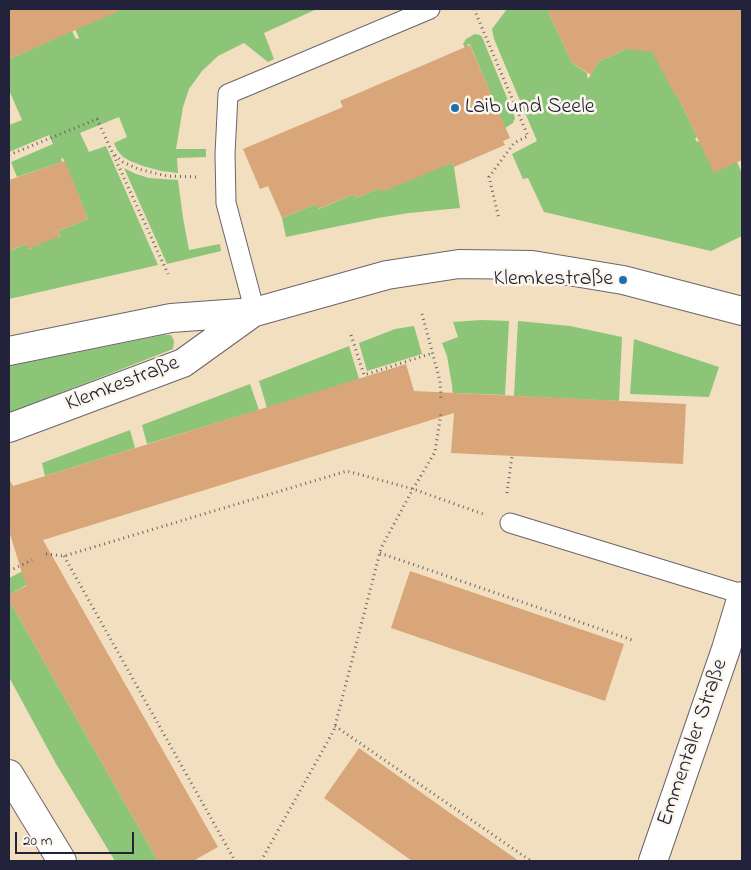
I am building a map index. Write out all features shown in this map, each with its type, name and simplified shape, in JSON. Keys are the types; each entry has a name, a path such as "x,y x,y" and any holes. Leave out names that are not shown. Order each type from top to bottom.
{"street":[{"name":"Klemkestraße","path":"9,351 171,318 254,312 387,274 459,264 532,265 623,280 742,311"},
{"name":"Klemkestraße","path":"9,428 183,363 254,312"},
{"name":"Emmentaler Straße","path":"653,861 723,658 742,595"},
{"path":"9,774 62,861"}],"lane":[{"path":"254,312 226,203 225,154 228,94 430,9"},
{"path":"507,522 742,595"}],"path":[{"path":"474,9 528,136 514,143 489,177 499,219"},
{"path":"9,155 97,119 168,274"},
{"path":"113,153 123,162 138,169 166,176 226,178"},
{"path":"422,314 440,382 441,398"},
{"path":"351,335 364,375 432,353"},
{"path":"261,861 334,730 381,548 412,489 435,452 441,414"},
{"path":"46,554 64,556 347,471 412,489 507,522 512,456"},
{"path":"380,553 632,640"},
{"path":"64,556 235,861"},
{"path":"9,570 32,560"},
{"path":"335,726 531,861"}],"green space":[{"path":"120,9 317,9 264,33 274,59 268,62 244,43 218,56 202,71 189,89 183,107 176,149 206,149 206,157 177,158 178,173 143,166 123,157 114,143 127,137 119,117 80,133 89,152 106,146 158,265 9,299 9,251 26,244 29,249 31,248 30,244 56,233 59,237 58,231 88,219 63,158 61,159 62,162 17,177 11,162 53,144 49,135 9,152 9,125 22,120 9,90 9,59 72,31 76,39 79,38 75,29"},
{"path":"507,9 547,9 572,63 587,73 589,78 598,62 650,38 676,92 674,93 677,95 697,137 695,139 697,142 699,141 737,162 742,171 742,236 711,251 544,212 528,178 523,179 512,154 537,141 494,39 492,29"},
{"path":"475,34 482,37 515,118 513,123 505,128 470,44 465,48 463,44 466,39"},
{"path":"452,163 460,208 378,218 286,237 282,218 316,204 319,209 354,194 356,198"},
{"path":"124,168 149,178 178,180 189,250 220,244 221,251 167,264"},
{"path":"509,321 505,395 455,393 453,399 447,356 442,343 458,337 453,322"},
{"path":"518,321 570,326 622,337 619,401 514,396"},
{"path":"414,326 422,354 367,371 359,343 395,329"},
{"path":"171,335 174,341 173,349 9,413 9,366"},
{"path":"634,339 719,367 709,397 630,394"},
{"path":"349,346 359,379 267,408 259,381"},
{"path":"250,384 259,410 147,444 142,425"},
{"path":"130,430 135,448 45,476 42,463"},
{"path":"35,565 42,576 9,595 9,578"},
{"path":"9,600 158,861 115,861 55,762 9,677"}],"building":[{"path":"9,9 124,9 9,59"},
{"path":"547,9 742,9 742,160 714,173 677,95 675,95 652,52 626,49 598,62 591,75 572,63"},
{"path":"470,45 510,138 503,141 505,145 454,167 452,163 382,192 380,188 356,198 354,194 318,209 316,204 282,218 268,186 260,189 243,149 343,107 340,101"},
{"path":"65,161 88,219 58,231 60,236 28,249 26,244 9,251 9,180"},
{"path":"406,364 414,391 686,404 683,464 451,453 454,413 43,540 218,847 193,861 158,861 9,600 9,595 26,586 9,531 9,479 13,486"},
{"path":"410,571 624,644 605,701 391,628"},
{"path":"359,748 519,861 412,861 324,798"}],"place":[{"name":"Laib und Seele","path":"455,108"},
{"name":"Klemkestraße","path":"623,280"}]}
